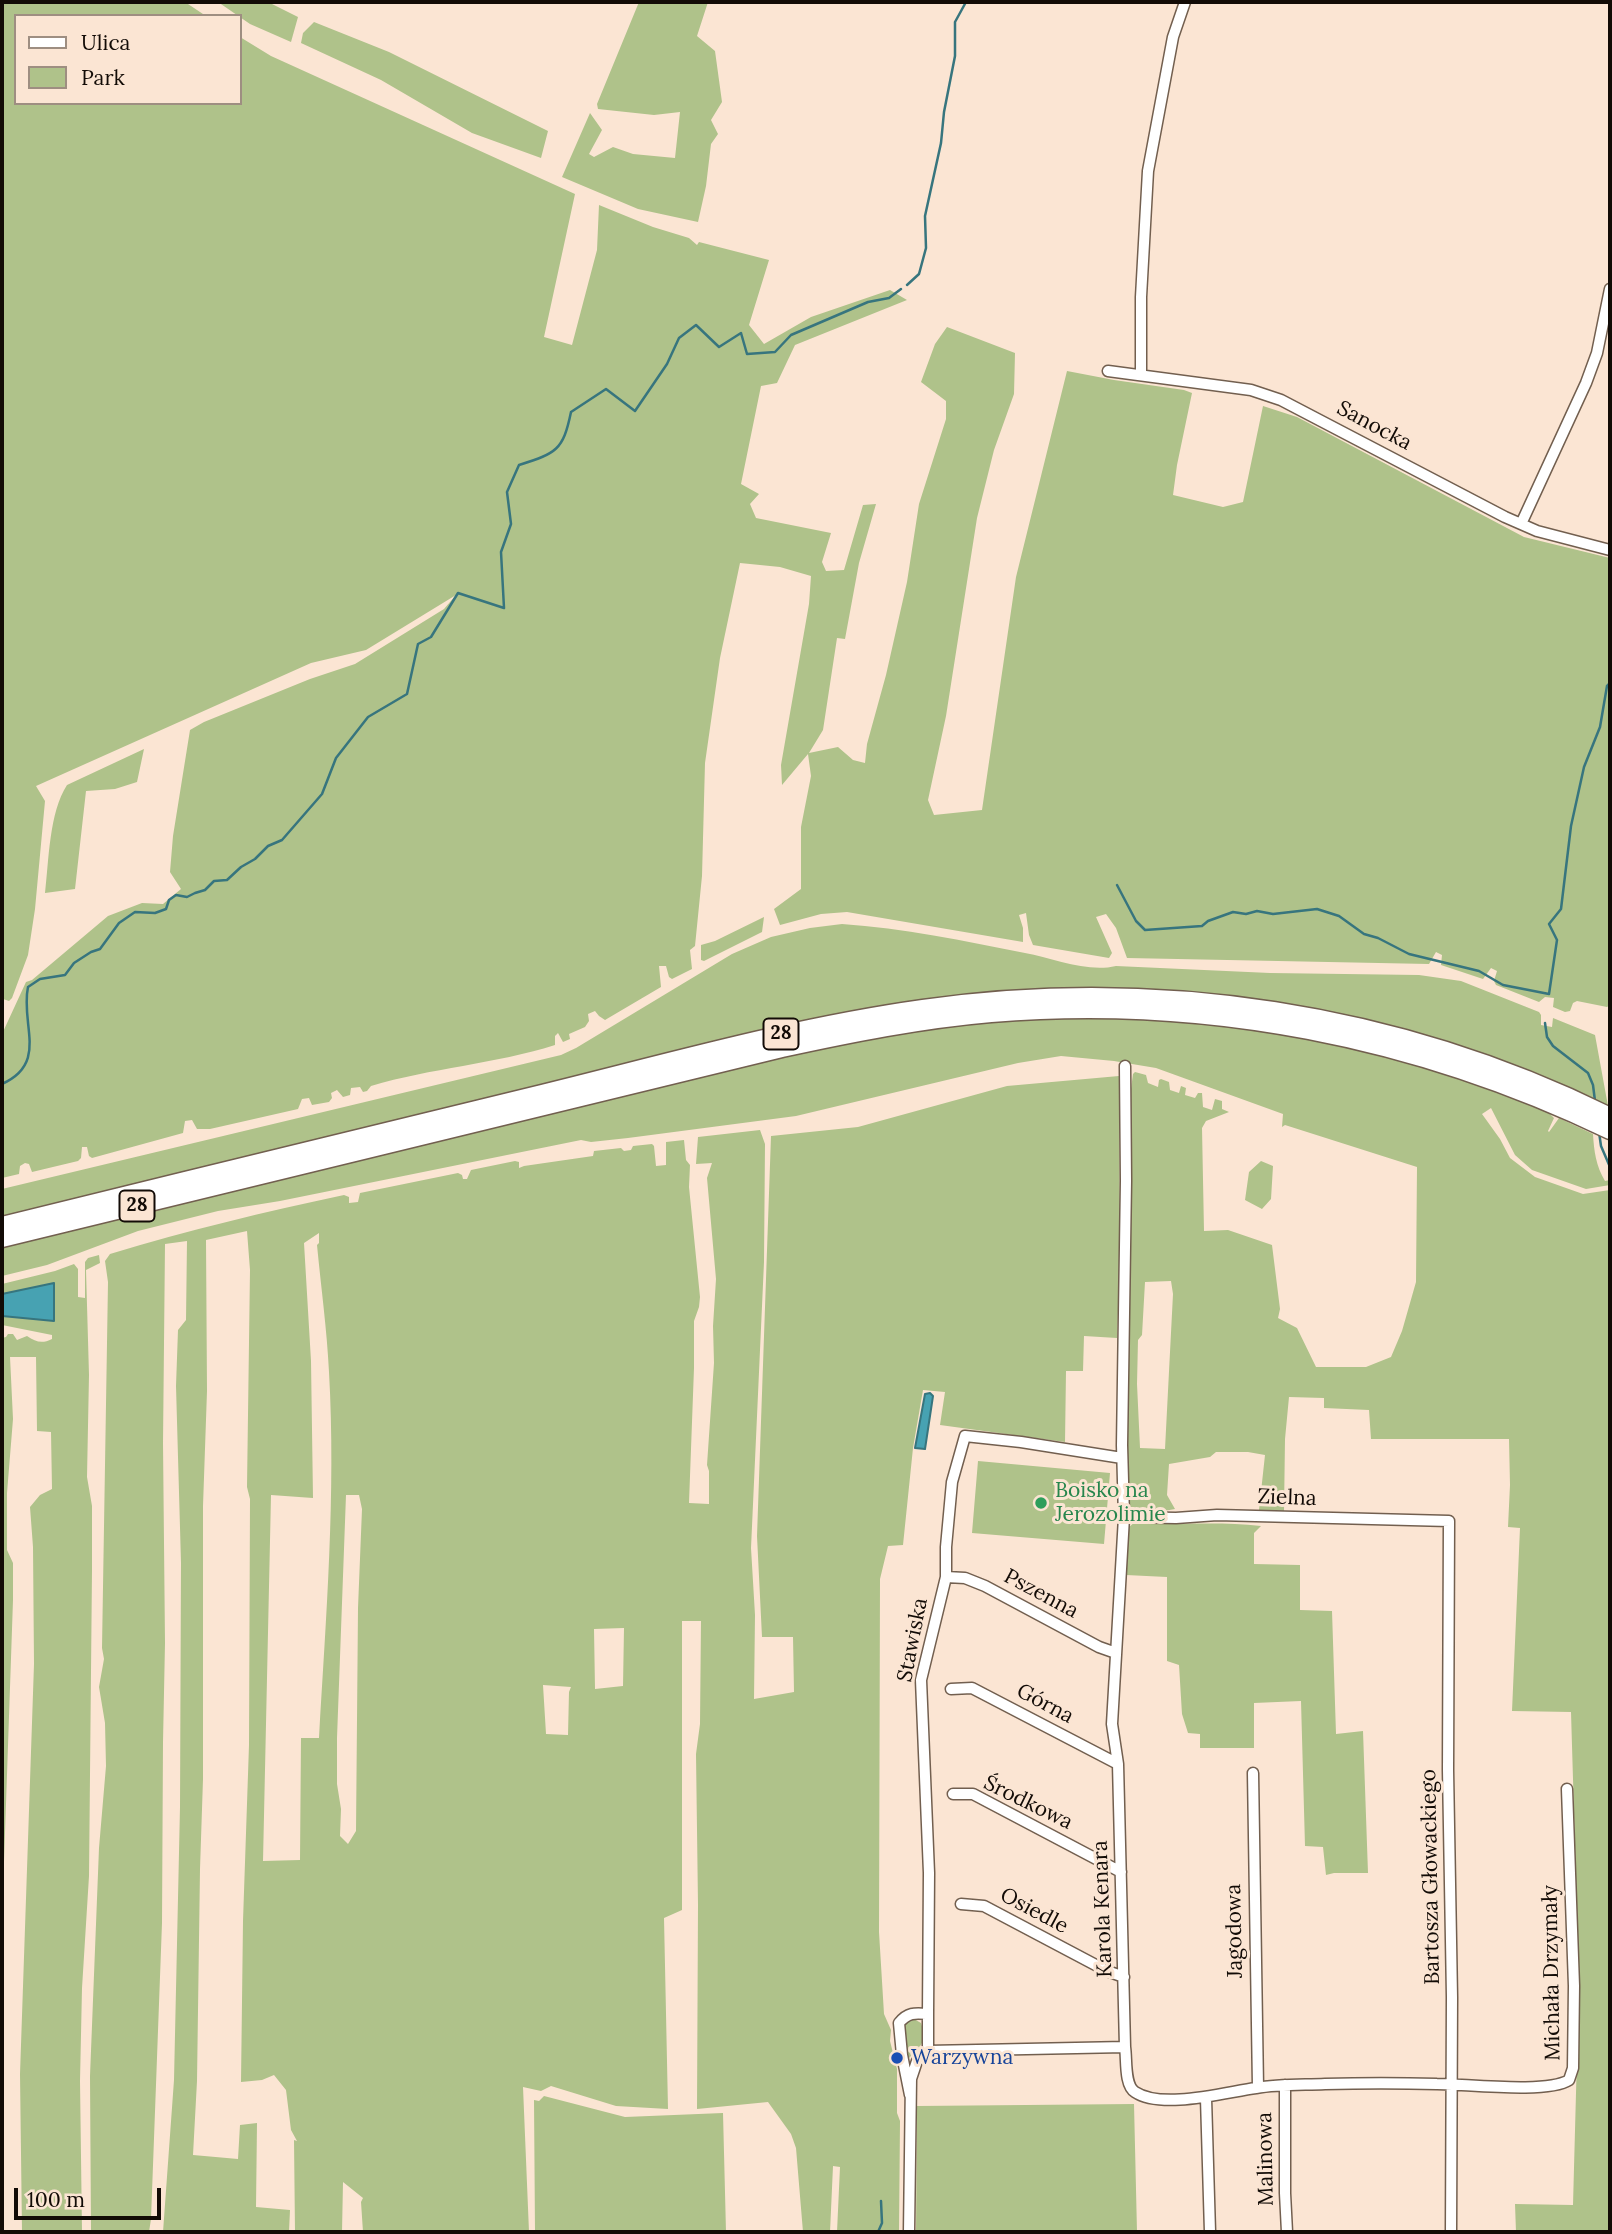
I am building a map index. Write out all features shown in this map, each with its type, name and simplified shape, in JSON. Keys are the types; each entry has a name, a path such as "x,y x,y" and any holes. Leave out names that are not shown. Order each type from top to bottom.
{"main road":[{"name":"28","path":"2,1225 774,1036 909,1010 1005,999 1058,996 1144,997 1215,1002 1299,1014 1368,1028 1417,1041 1500,1069 1567,1103 1610,1131"},
{"name":"28","path":"2,1239 775,1050 900,1025 990,1014 1067,1010 1147,1011 1289,1026 1426,1059 1610,1116"}],"street":[{"path":"1142,375 1141,297 1147,171 1173,37 1185,2"},
{"path":"1521,524 1586,383 1597,353 1610,289"},
{"name":"Sanocka","path":"1108,371 1251,390 1281,400 1474,502 1536,531 1610,550"},
{"name":"Karola Kenara","path":"1125,1066 1122,1403 1124,1517 1112,1724 1118,1764 1125,2047 1130,2087 1136,2093 1160,2099 1206,2098 1258,2087 1285,2085 1452,2084"},
{"name":"Stawiska","path":"928,2051 929,1873 921,1680 946,1577 951,1482 965,1436 1122,1458"},
{"name":"Zielna","path":"1124,1517 1176,1518 1217,1515 1449,1521"},
{"name":"Bartosza Głowackiego","path":"1449,1521 1451,2232"},
{"name":"Pszenna","path":"946,1577 965,1578 985,1586 1099,1647 1116,1653"},
{"name":"Górna","path":"951,1689 972,1688 1118,1764"},
{"name":"Jagodowa","path":"1253,1773 1258,2087"},
{"name":"Michała Drzymały","path":"1452,2084 1518,2087 1555,2085 1563,2084 1572,2075 1574,1986 1567,1789"},
{"name":"Środkowa","path":"953,1794 973,1794 1121,1872"},
{"name":"Osiedle","path":"961,1904 984,1906 1107,1971 1124,1977"},
{"path":"910,2095 899,2023 904,2016 914,2012 928,2014"},
{"path":"908,2232 911,2079 917,2061 928,2051 1125,2047"},
{"name":"Malinowa","path":"1285,2085 1287,2232"},
{"path":"1206,2098 1210,2232"}],"green space":[{"path":"2,2 185,2 203,14 14,14 14,105 242,105 242,38 271,56 575,194 544,337 572,345 597,250 599,205 689,238 697,245 699,242 769,260 749,325 764,344 811,317 890,290 907,300 795,345 777,383 761,386 741,484 759,494 750,504 756,518 831,533 822,562 826,571 844,570 863,505 876,504 859,563 845,639 837,638 823,730 809,753 838,747 853,760 865,763 867,744 907,582 919,504 946,419 946,401 921,382 935,344 947,327 1015,353 1014,394 994,450 977,518 946,716 928,800 934,815 982,810 1016,577 1067,371 1192,393 1173,495 1223,507 1243,502 1263,406 1297,417 1524,537 1610,558 1610,1005 1607,1007 1577,1001 1573,1003 1570,1011 1565,1012 1553,1007 1554,998 1545,997 1539,1002 1496,985 1494,981 1497,971 1491,968 1483,979 1441,965 1442,955 1436,952 1429,964 1127,958 1116,928 1106,914 1096,917 1112,953 1109,958 1033,945 1026,913 1019,915 1023,942 847,912 821,914 780,925 774,909 801,889 801,827 811,776 808,754 782,785 781,765 809,604 811,576 780,567 740,563 720,658 705,763 702,876 695,946 690,950 692,969 672,979 666,966 659,966 661,987 605,1020 595,1011 588,1014 589,1021 585,1027 569,1034 570,1039 563,1042 558,1033 555,1036 555,1045 394,1080 371,1086 363,1092 360,1087 351,1088 350,1095 343,1097 337,1090 331,1093 329,1102 312,1105 309,1098 302,1099 298,1109 210,1129 197,1129 192,1120 185,1121 183,1133 92,1158 87,1147 82,1147 78,1161 32,1172 29,1164 25,1163 20,1166 19,1174 2,1178 2,1034 26,982 32,980 108,916 142,903 163,904 181,889 170,872 190,730 310,679 355,664 444,609 456,595 366,650 311,663 36,786 45,801 28,955 12,998 9,1001 3,999 2,1003"},
{"path":"218,2 268,2 298,17 291,42 250,24 242,18 242,14 235,14"},
{"path":"639,2 708,2 697,36 715,51 722,102 711,120 718,134 711,144 698,222 638,209 562,177 590,113 602,130 589,154 594,157 613,147 633,154 675,158 680,112 654,115 598,109 597,104"},
{"path":"314,22 389,52 548,131 541,158 472,133 381,80 301,43 303,33"},
{"path":"144,749 137,782 115,789 86,791 75,889 45,893 53,823 67,785"},
{"path":"764,917 762,932 704,961 701,960 701,945"},
{"path":"842,924 934,936 1093,968 1116,966 1270,973 1419,975 1461,981 1539,1012 1541,1025 1552,1027 1553,1018 1595,1035 1608,1106 1500,1060 1391,1026 1335,1013 1277,1003 1162,991 1105,988 1011,991 901,1004 2,1218 2,1189 561,1055 732,954 771,937"},
{"path":"1099,1015 1205,1021 1307,1036 1394,1057 1467,1079 1549,1113 1554,1118 1549,1132 1559,1118 1593,1134 1598,1164 1605,1181 1610,1180 1610,1185 1586,1189 1532,1170 1515,1155 1491,1108 1482,1114 1510,1158 1535,1177 1583,1194 1610,1190 1610,2232 1516,2232 1515,2204 1573,2205 1579,1981 1571,1712 1512,1711 1520,1528 1508,1527 1509,1439 1371,1439 1369,1410 1324,1408 1324,1398 1289,1397 1285,1439 1284,1511 1259,1510 1265,1455 1248,1452 1216,1452 1210,1457 1169,1464 1167,1495 1175,1509 1141,1511 1130,1508 1128,1502 1128,1296 1133,1074 1135,1072 1146,1075 1148,1083 1158,1087 1161,1079 1169,1082 1170,1090 1179,1093 1181,1086 1186,1088 1185,1095 1195,1098 1198,1093 1202,1093 1203,1107 1212,1110 1215,1099 1222,1101 1222,1109 1229,1112 1206,1121 1202,1128 1204,1231 1228,1230 1272,1245 1280,1309 1278,1318 1297,1328 1316,1367 1366,1367 1391,1357 1402,1331 1416,1282 1417,1167 1285,1125 1282,1127 1283,1114 1156,1068 1061,1056 1018,1063 796,1116 628,1138 591,1142 581,1140 218,1211 138,1231 47,1265 2,1276 2,1246 816,1048 920,1029 1009,1019","holes":["1171,1281 1173,1294 1165,1449 1140,1448 1138,1340 1142,1335 1145,1282"]},
{"path":"1119,1076 1120,1255 1117,1338 1084,1336 1083,1371 1066,1371 1065,1442 940,1425 945,1392 923,1390 913,1448 903,1545 888,1546 880,1579 879,1932 884,2014 891,2030 890,2041 897,2069 897,2113 900,2121 899,2232 837,2232 840,2167 833,2166 830,2232 803,2232 796,2148 791,2134 768,2102 697,2109 696,1754 700,1724 701,1621 682,1621 682,1910 664,1918 668,2109 616,2106 551,2086 541,2091 523,2087 529,2232 363,2232 363,2198 343,2182 342,2232 295,2232 294,2140 297,2141 291,2130 286,2090 274,2075 262,2080 241,2082 249,1745 250,1499 247,1487 250,1270 247,1231 206,1240 203,1779 193,2155 238,2159 240,2125 257,2123 256,2207 290,2210 289,2232 163,2232 174,2080 180,1807 181,1563 176,1386 178,1330 186,1320 187,1241 165,1244 162,1923 151,2219 149,2232 91,2232 90,2076 99,1848 106,1766 105,1723 99,1687 104,1659 102,1648 108,1282 105,1261 110,1254 227,1222 344,1195 349,1197 349,1203 358,1202 360,1193 458,1173 463,1179 467,1179 471,1170 515,1161 519,1162 519,1168 593,1156 594,1151 621,1148 624,1151 631,1150 633,1146 652,1144 656,1166 666,1165 666,1142 684,1140 686,1160 690,1165 689,1187 700,1297 694,1321 689,1503 709,1504 707,1465 716,1279 707,1178 712,1163 696,1164 698,1137 760,1130 765,1144 764,1262 751,1548 755,1615 754,1699 794,1692 793,1637 762,1637 757,1536 771,1136 858,1127 1007,1086","holes":["319,1233 317,1245 327,1340 331,1418 329,1555 319,1738 301,1738 300,1860 263,1861 271,1495 313,1498 311,1361 304,1243","346,1495 359,1495 362,1509 358,1608 356,1831 348,1844 340,1836 337,1738","624,1628 623,1686 595,1689 594,1629","543,1685 571,1687 568,1735 546,1734"]},
{"path":"1261,1161 1273,1166 1271,1199 1262,1209 1245,1200 1249,1172"},
{"path":"99,1255 100,1263 86,1270 89,1375 87,1477 92,1506 92,1570 89,1876 80,2081 82,2232 22,2232 20,2074 34,1664 30,1507 40,1495 52,1489 51,1432 37,1431 36,1357 10,1357 13,1419 7,1493 7,1550 13,1563 13,1600 2,1920 2,1338 13,1334 17,1340 27,1336 42,1342 52,1339 52,1335 2,1325 2,1284 74,1264 78,1269 78,1297 85,1298 85,1262 88,1258"},
{"name":"Boisko na Jerozolimie","path":"978,1461 1110,1473 1104,1544 972,1533"},
{"path":"1135,1522 1261,1526 1254,1533 1254,1564 1300,1565 1300,1610 1332,1611 1336,1734 1363,1731 1368,1873 1326,1875 1323,1847 1305,1846 1301,1701 1254,1703 1254,1748 1200,1748 1200,1734 1188,1733 1182,1714 1179,1665 1167,1661 1167,1577 1126,1575 1129,1527"},
{"path":"914,2019 921,2023 923,2039 909,2058 906,2056 902,2029 908,2021"},
{"path":"544,2096 625,2117 723,2113 726,2232 535,2232 534,2100 539,2101"},
{"path":"1134,2104 1137,2232 916,2232 917,2106"}],"water":[{"path":"54,1283 54,1321 2,1316 2,1294"},
{"path":"930,1393 933,1396 925,1449 915,1448 925,1394"}],"waterway":[{"path":"907,285 919,274 926,248 925,216 941,143 955,56 955,22 966,2"},
{"path":"2,1084 16,1075 25,1065 29,1054 28,987 40,979 65,975 74,963 100,949 119,923 135,912 155,913 166,909 169,900 176,895 187,897 205,890 214,881 227,880 268,846 282,840 322,794 336,758 368,717 407,694 418,644 431,637 458,593 504,608 501,552 511,524 507,492 519,465 550,453 561,443 571,412 606,389 635,411 667,364 679,338 696,325 719,347 741,333 747,354 775,352 791,335 868,302 889,298 901,289"},
{"path":"1117,885 1136,921 1145,930 1202,926 1233,912 1246,914 1257,911 1273,914 1317,909 1339,916 1364,934 1409,954 1479,971 1503,985 1549,994 1557,940 1549,924 1561,909 1571,826 1584,767 1600,727 1607,686 1610,683"},
{"path":"1545,1023 1547,1037 1553,1046 1588,1073 1595,1101"},
{"path":"1599,1132 1601,1146 1610,1167"},
{"path":"878,2232 882,2223 881,2201"}],"place":[{"name":"Boisko na Jerozolimie","path":"1041,1503"},
{"name":"Warzywna","path":"897,2058"}]}
